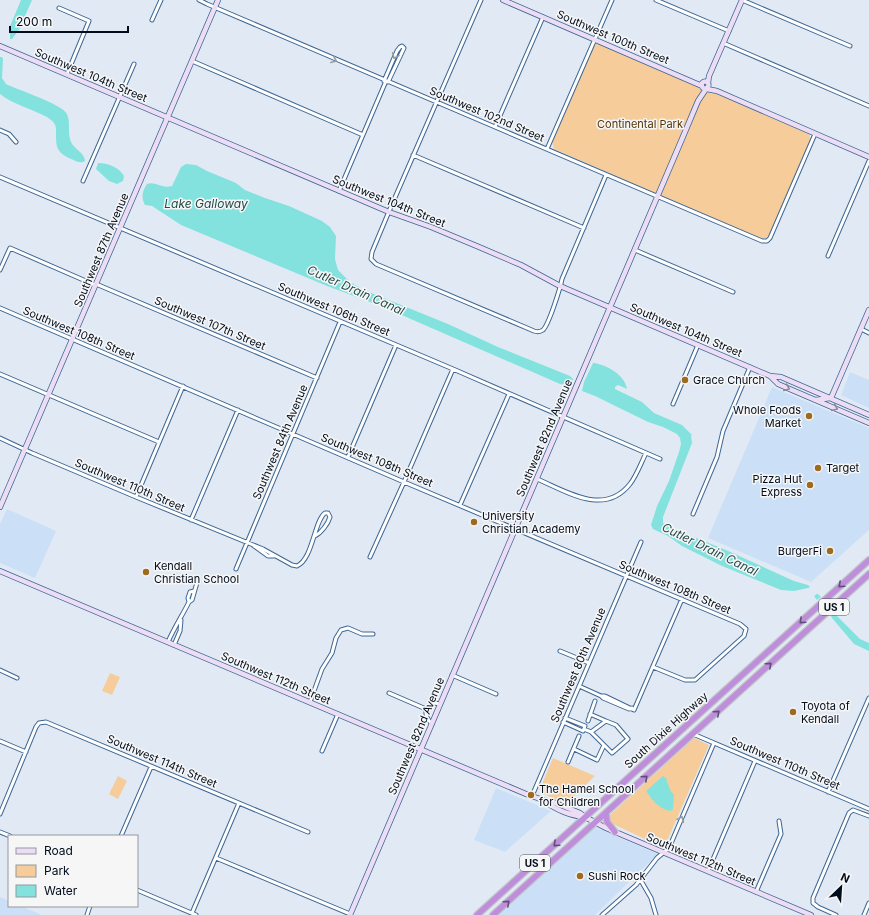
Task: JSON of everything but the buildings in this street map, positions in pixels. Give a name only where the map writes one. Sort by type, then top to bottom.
[{"type":"highway","name":"South Dixie Highway","points":[[477,915],[869,560]]},
{"type":"highway","name":"South Dixie Highway","points":[[493,915],[869,574]]},
{"type":"highway","points":[[683,729],[693,734]]},
{"type":"highway","points":[[606,813],[607,822],[615,832]]},
{"type":"street","points":[[152,20],[161,0]]},
{"type":"street","name":"Southwest 102nd Street","points":[[199,0],[298,44],[762,241],[768,240],[815,134]]},
{"type":"street","name":"Southwest 87th Avenue","points":[[0,507],[218,0]]},
{"type":"street","points":[[481,0],[413,155],[370,257],[371,260],[376,264],[534,331],[540,332],[544,328],[606,175]]},
{"type":"street","name":"Southwest 100th Street","points":[[503,0],[705,85],[869,157]]},
{"type":"street","points":[[547,150],[612,0]]},
{"type":"street","points":[[656,0],[729,31]]},
{"type":"street","points":[[742,0],[850,46]]},
{"type":"street","name":"Southwest 82nd Avenue","points":[[350,915],[742,0]]},
{"type":"street","points":[[59,8],[89,21],[67,74]]},
{"type":"street","points":[[495,127],[543,18]]},
{"type":"street","points":[[723,43],[869,106]]},
{"type":"street","name":"Southwest 104th Street","points":[[0,46],[339,191],[389,212],[431,227],[521,265],[560,286],[750,368],[770,376],[781,377],[869,414]]},
{"type":"street","points":[[339,191],[397,51],[402,46],[404,48],[385,81]]},
{"type":"street","points":[[192,61],[363,135]]},
{"type":"street","points":[[83,181],[134,64]]},
{"type":"street","points":[[0,130],[8,134],[16,142]]},
{"type":"street","points":[[413,155],[584,228]]},
{"type":"street","points":[[828,256],[869,161]]},
{"type":"street","name":"Southwest 106th Street","points":[[0,177],[453,369],[660,459]]},
{"type":"street","name":"Southwest 107th Street","points":[[0,270],[10,248],[317,378]]},
{"type":"street","points":[[635,250],[733,292]]},
{"type":"street","name":"Southwest 108th Street","points":[[0,308],[404,482],[682,599],[740,624],[746,629],[744,636],[699,678],[691,681],[683,680],[653,667]]},
{"type":"street","points":[[815,400],[831,398],[869,310]]},
{"type":"street","name":"Southwest 84th Avenue","points":[[236,569],[340,322]]},
{"type":"street","points":[[864,323],[869,325]]},
{"type":"street","points":[[861,329],[869,333]]},
{"type":"street","points":[[673,404],[698,345]]},
{"type":"street","points":[[348,457],[396,346]]},
{"type":"street","points":[[693,514],[717,457],[723,431],[750,368]]},
{"type":"street","points":[[370,557],[453,369]]},
{"type":"street","points":[[0,374],[159,442]]},
{"type":"street","name":"Southwest 104th Street","points":[[770,376],[778,384],[869,422]]},
{"type":"street","points":[[136,497],[183,386]]},
{"type":"street","points":[[460,505],[509,394]]},
{"type":"street","points":[[192,520],[238,410]]},
{"type":"street","name":"Southwest 110th Street","points":[[0,438],[25,449],[32,454],[253,546],[264,549],[292,565],[297,566],[303,562],[314,536]]},
{"type":"street","points":[[537,479],[581,498],[598,500],[608,499],[617,495],[629,485],[637,473],[646,453]]},
{"type":"street","points":[[328,513],[330,517],[329,521],[318,534],[314,536],[322,515],[328,513]]},
{"type":"street","name":"Southwest 80th Avenue","points":[[532,796],[641,542]]},
{"type":"street","name":"Southwest 112th Street","points":[[0,571],[546,801],[550,805],[574,816],[585,818],[663,853],[811,915]]},
{"type":"street","points":[[168,642],[189,602],[195,594],[194,591],[198,579]]},
{"type":"street","points":[[579,686],[601,696],[605,696],[630,706],[633,709],[682,599]]},
{"type":"street","points":[[174,644],[180,631],[180,620]]},
{"type":"street","points":[[310,702],[322,669],[332,654],[336,638],[342,629],[348,628],[362,634],[373,634]]},
{"type":"street","points":[[560,651],[589,663]]},
{"type":"street","points":[[0,670],[17,678]]},
{"type":"street","points":[[452,676],[496,694]]},
{"type":"street","points":[[389,693],[426,709]]},
{"type":"street","points":[[828,792],[869,698]]},
{"type":"street","points":[[588,721],[595,701]]},
{"type":"street","points":[[426,709],[434,703],[440,704]]},
{"type":"street","points":[[426,709],[426,715],[432,724]]},
{"type":"street","points":[[322,751],[338,714]]},
{"type":"street","points":[[563,722],[591,732],[612,753],[628,739],[616,725],[590,714]]},
{"type":"street","points":[[565,718],[584,729]]},
{"type":"street","points":[[591,732],[606,721]]},
{"type":"street","name":"Southwest 114th Street","points":[[0,814],[37,725],[39,723],[46,722],[308,832]]},
{"type":"street","name":"Southwest 110th Street","points":[[693,734],[869,809]]},
{"type":"street","points":[[568,762],[579,736]]},
{"type":"street","points":[[0,741],[26,752]]},
{"type":"street","points":[[602,915],[631,889],[657,858],[669,848],[714,743]]},
{"type":"street","points":[[574,749],[597,760],[604,745]]},
{"type":"street","points":[[708,871],[755,760]]},
{"type":"street","points":[[121,835],[151,767]]},
{"type":"street","points":[[192,913],[239,803]]},
{"type":"street","points":[[861,813],[865,807]]},
{"type":"street","points":[[836,915],[816,906],[813,900],[849,813],[853,810],[869,816]]},
{"type":"street","points":[[756,892],[781,834],[779,821]]},
{"type":"street","points":[[216,858],[350,915]]},
{"type":"street","points":[[640,879],[650,898],[656,915]]},
{"type":"street","points":[[138,890],[196,915]]},
{"type":"street","points":[[864,915],[869,903]]},
{"type":"shaded area","points":[[850,372],[869,380],[869,408],[841,395]]},
{"type":"shaded area","points":[[772,387],[869,428],[869,530],[811,582],[708,538]]},
{"type":"shaded area","points":[[7,509],[56,531],[35,578],[0,563],[0,524]]},
{"type":"shaded area","points":[[496,788],[551,811],[505,852],[474,840]]},
{"type":"shaded area","points":[[595,827],[658,854],[595,915],[499,915]]},
{"type":"shaded area","points":[[0,897],[8,901],[8,907],[23,907],[42,915],[0,915]]},
{"type":"green space","name":"Continental Park","points":[[599,43],[809,134],[811,140],[770,234],[766,238],[761,239],[554,149],[552,142],[593,46]]},
{"type":"green space","points":[[110,673],[120,677],[112,695],[102,691]]},
{"type":"green space","points":[[694,738],[709,745],[664,848],[613,824],[610,821],[610,815]]},
{"type":"green space","points":[[553,758],[595,776],[566,804],[542,793],[540,789]]},
{"type":"green space","points":[[118,776],[127,781],[118,799],[109,794]]},
{"type":"water","points":[[21,0],[32,0],[19,30],[12,39],[10,39],[10,26]]},
{"type":"water","points":[[0,57],[3,59],[2,78],[6,84],[49,102],[67,114],[71,142],[85,158],[85,161],[76,161],[62,154],[56,142],[56,126],[51,120],[41,114],[10,101],[0,94]]},
{"type":"water","points":[[98,163],[116,168],[124,176],[123,181],[117,184],[109,181],[96,169]]},
{"type":"water","name":"Lake Galloway","points":[[186,164],[196,165],[236,183],[245,190],[289,206],[322,221],[330,227],[336,236],[335,259],[338,270],[350,282],[364,290],[570,376],[573,379],[571,386],[560,384],[381,306],[327,286],[181,225],[152,206],[145,205],[143,194],[147,184],[153,183],[165,187],[172,186],[181,167]]},
{"type":"water","name":"Cutler Drain Canal","points":[[593,363],[600,364],[610,369],[623,379],[627,389],[618,385],[615,389],[642,402],[654,413],[682,425],[692,435],[692,443],[663,517],[663,523],[669,527],[726,550],[794,581],[808,585],[821,597],[820,598],[817,600],[808,588],[794,591],[781,590],[722,566],[682,546],[668,536],[653,529],[651,525],[657,506],[669,481],[679,452],[681,444],[680,438],[677,434],[663,427],[648,422],[582,391],[584,382]]},
{"type":"water","points":[[834,613],[860,639],[869,643],[869,651],[854,644],[832,618],[831,616]]},
{"type":"water","points":[[663,776],[666,778],[670,790],[674,795],[673,809],[670,811],[656,804],[646,791]]},
{"type":"pier","points":[[812,585],[819,592],[812,598],[806,590]]},
{"type":"place","name":"Grace Church","points":[[685,380]]},
{"type":"place","name":"Whole Foods Market","points":[[809,416]]},
{"type":"place","name":"Target","points":[[818,468]]},
{"type":"place","name":"Pizza Hut Express","points":[[810,485]]},
{"type":"place","name":"University Christian Academy","points":[[474,522]]},
{"type":"place","name":"BurgerFi","points":[[830,551]]},
{"type":"place","name":"Kendall Christian School","points":[[146,572]]},
{"type":"place","name":"Toyota of Kendall","points":[[793,712]]},
{"type":"place","name":"The Hamel School for Children","points":[[531,795]]},
{"type":"place","name":"Sushi Rock","points":[[580,876]]}]
